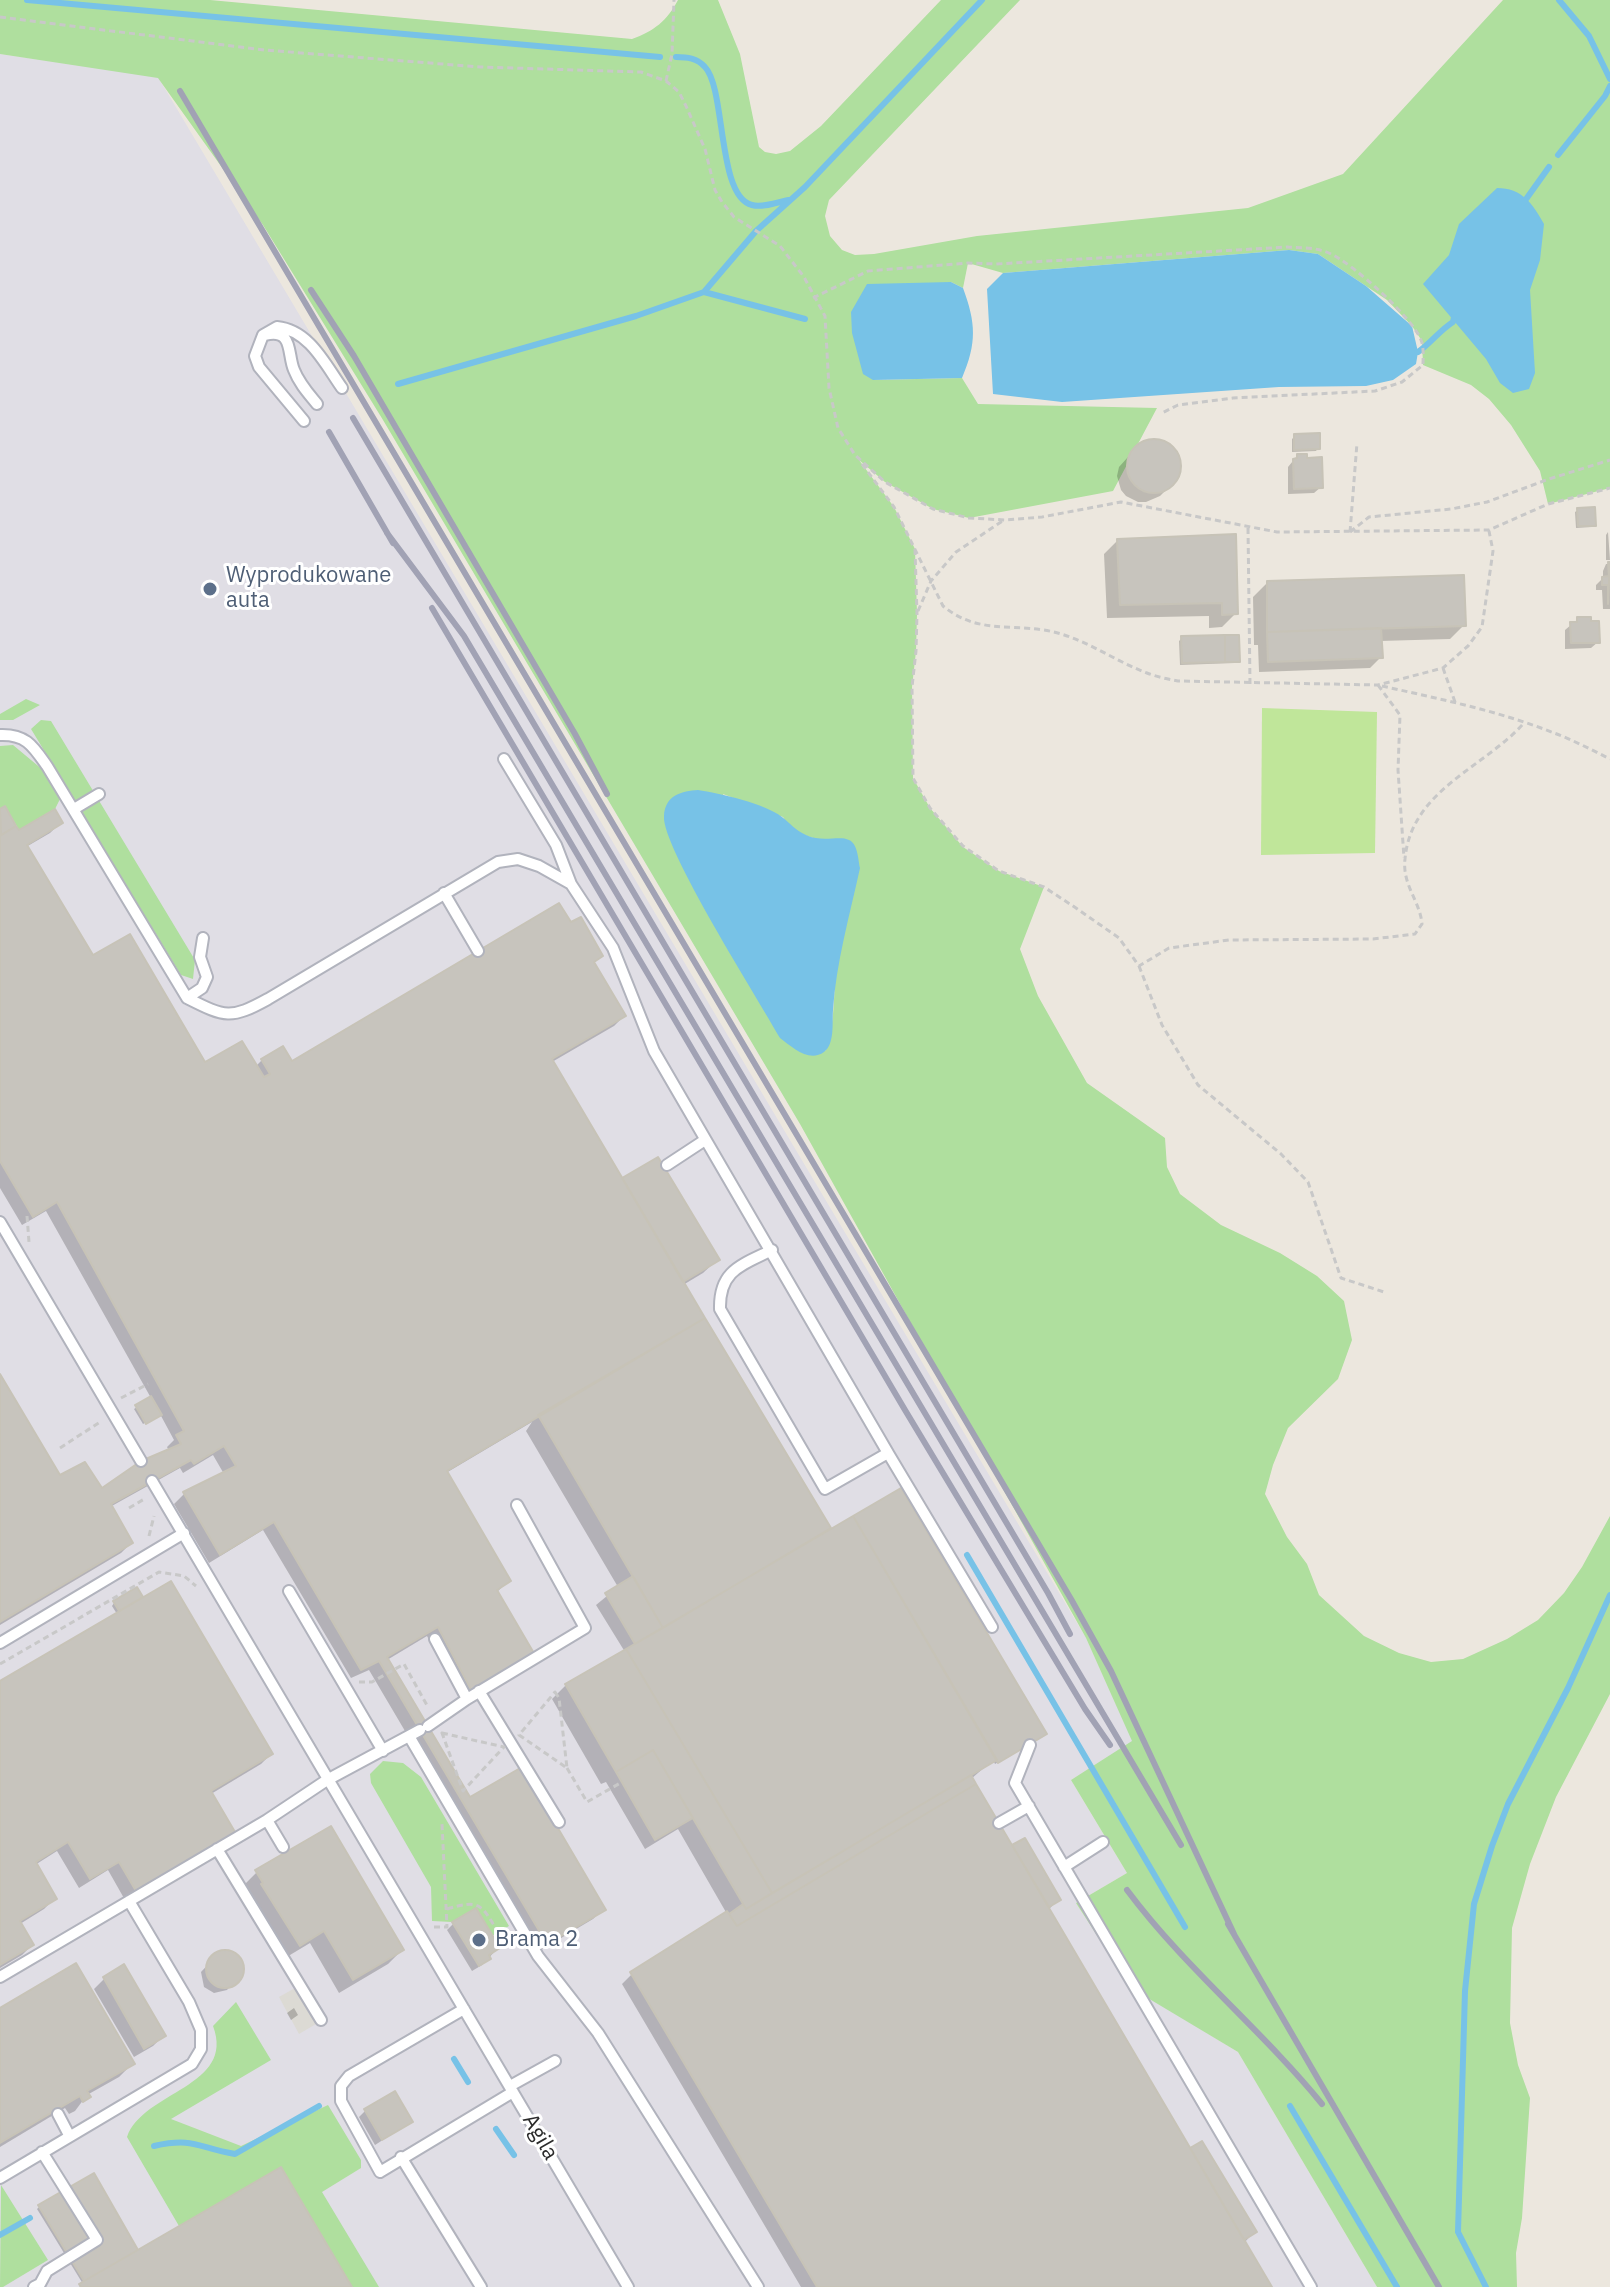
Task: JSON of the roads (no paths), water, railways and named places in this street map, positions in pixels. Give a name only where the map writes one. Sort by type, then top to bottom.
[{"type":"lane","points":[[304,421],[259,367],[255,356],[263,335],[277,327],[293,331],[314,348],[342,388]]},
{"type":"lane","points":[[263,335],[279,335],[288,342],[295,372],[317,404]]},
{"type":"lane","points":[[0,735],[14,734],[30,743],[74,809],[187,998],[211,1010],[232,1015],[248,1010],[498,862],[518,859],[539,866],[571,884]]},
{"type":"lane","points":[[504,759],[556,845],[571,884],[613,948],[654,1051],[992,1627]]},
{"type":"lane","points":[[74,809],[99,794]]},
{"type":"lane","points":[[444,893],[478,951]]},
{"type":"lane","points":[[187,998],[202,988],[207,977],[200,957],[203,938]]},
{"type":"lane","points":[[667,1165],[705,1140]]},
{"type":"lane","points":[[0,1222],[141,1461]]},
{"type":"lane","points":[[772,1250],[733,1269],[719,1293],[720,1309],[825,1489],[888,1453]]},
{"type":"lane","name":"Agila","points":[[152,1481],[628,2287]]},
{"type":"lane","points":[[0,1977],[267,1820],[327,1780],[424,1728],[479,1691],[585,1628],[517,1505]]},
{"type":"lane","points":[[0,1643],[184,1533]]},
{"type":"lane","points":[[289,1591],[383,1751]]},
{"type":"lane","points":[[435,1639],[467,1699]]},
{"type":"lane","points":[[479,1691],[559,1822]]},
{"type":"lane","points":[[409,1736],[538,1956],[598,2033],[758,2287]]},
{"type":"lane","points":[[1030,1745],[1015,1783],[1311,2287]]},
{"type":"lane","points":[[999,1823],[1029,1806]]},
{"type":"lane","points":[[267,1820],[283,1847]]},
{"type":"lane","points":[[1064,1867],[1103,1842]]},
{"type":"lane","points":[[217,1849],[321,2020]]},
{"type":"lane","points":[[0,2178],[192,2064],[201,2049],[201,2030],[189,2002],[129,1901]]},
{"type":"lane","points":[[464,2009],[349,2076],[341,2086],[341,2101],[380,2172],[555,2061]]},
{"type":"lane","points":[[58,2114],[69,2135]]},
{"type":"lane","points":[[34,2287],[40,2284],[47,2271],[97,2240],[42,2152]]},
{"type":"lane","points":[[401,2157],[481,2287]]},
{"type":"water","points":[[1497,188],[1526,198],[1544,224],[1540,260],[1530,290],[1535,373],[1529,389],[1513,393],[1500,383],[1486,359],[1423,284],[1449,255],[1459,224]]},
{"type":"water","points":[[1289,250],[1318,254],[1366,286],[1412,326],[1418,352],[1416,364],[1393,380],[1366,386],[1279,387],[1062,402],[993,394],[987,289],[1003,273]]},
{"type":"water","points":[[951,282],[963,288],[972,323],[970,354],[962,378],[873,380],[863,374],[852,333],[851,312],[867,284]]},
{"type":"water","points":[[698,790],[754,804],[775,812],[806,835],[845,839],[856,848],[860,868],[837,974],[831,1039],[828,1048],[818,1055],[807,1055],[780,1038],[713,925],[678,858],[667,833],[665,809],[675,796]]},
{"type":"waterway","points":[[27,0],[660,57]]},
{"type":"waterway","points":[[398,384],[636,316],[704,292],[756,231],[805,187],[982,0]]},
{"type":"waterway","points":[[1559,0],[1589,36],[1610,79]]},
{"type":"waterway","points":[[676,57],[699,62],[712,79],[727,164],[741,198],[756,206],[789,200]]},
{"type":"waterway","points":[[1558,155],[1610,86]]},
{"type":"waterway","points":[[1524,202],[1549,167]]},
{"type":"waterway","points":[[704,292],[805,319]]},
{"type":"waterway","points":[[1418,352],[1453,322],[1454,317]]},
{"type":"waterway","points":[[967,1555],[1185,1927]]},
{"type":"waterway","points":[[1486,2287],[1458,2232],[1465,1991],[1474,1904],[1508,1804],[1568,1688],[1610,1595]]},
{"type":"waterway","points":[[454,2059],[468,2082]]},
{"type":"waterway","points":[[154,2146],[188,2143],[235,2154],[319,2106]]},
{"type":"waterway","points":[[1290,2106],[1397,2287]]},
{"type":"waterway","points":[[496,2129],[514,2155]]},
{"type":"waterway","points":[[0,2235],[30,2218]]},
{"type":"railway","points":[[180,91],[1071,1599],[1111,1671],[1234,1934]]},
{"type":"railway","points":[[311,290],[354,356],[607,794]]},
{"type":"railway","points":[[353,418],[1070,1634]]},
{"type":"railway","points":[[329,432],[393,543]]},
{"type":"railway","points":[[387,533],[464,636],[1181,1845]]},
{"type":"railway","points":[[432,608],[905,1410],[1085,1709],[1110,1745]]},
{"type":"railway","points":[[1127,1890],[1174,1946],[1322,2104]]},
{"type":"railway","points":[[1228,1924],[1439,2287]]},
{"type":"place","name":"Wyprodukowane auta","points":[[210,589]]},
{"type":"place","name":"Brama 2","points":[[479,1940]]}]
